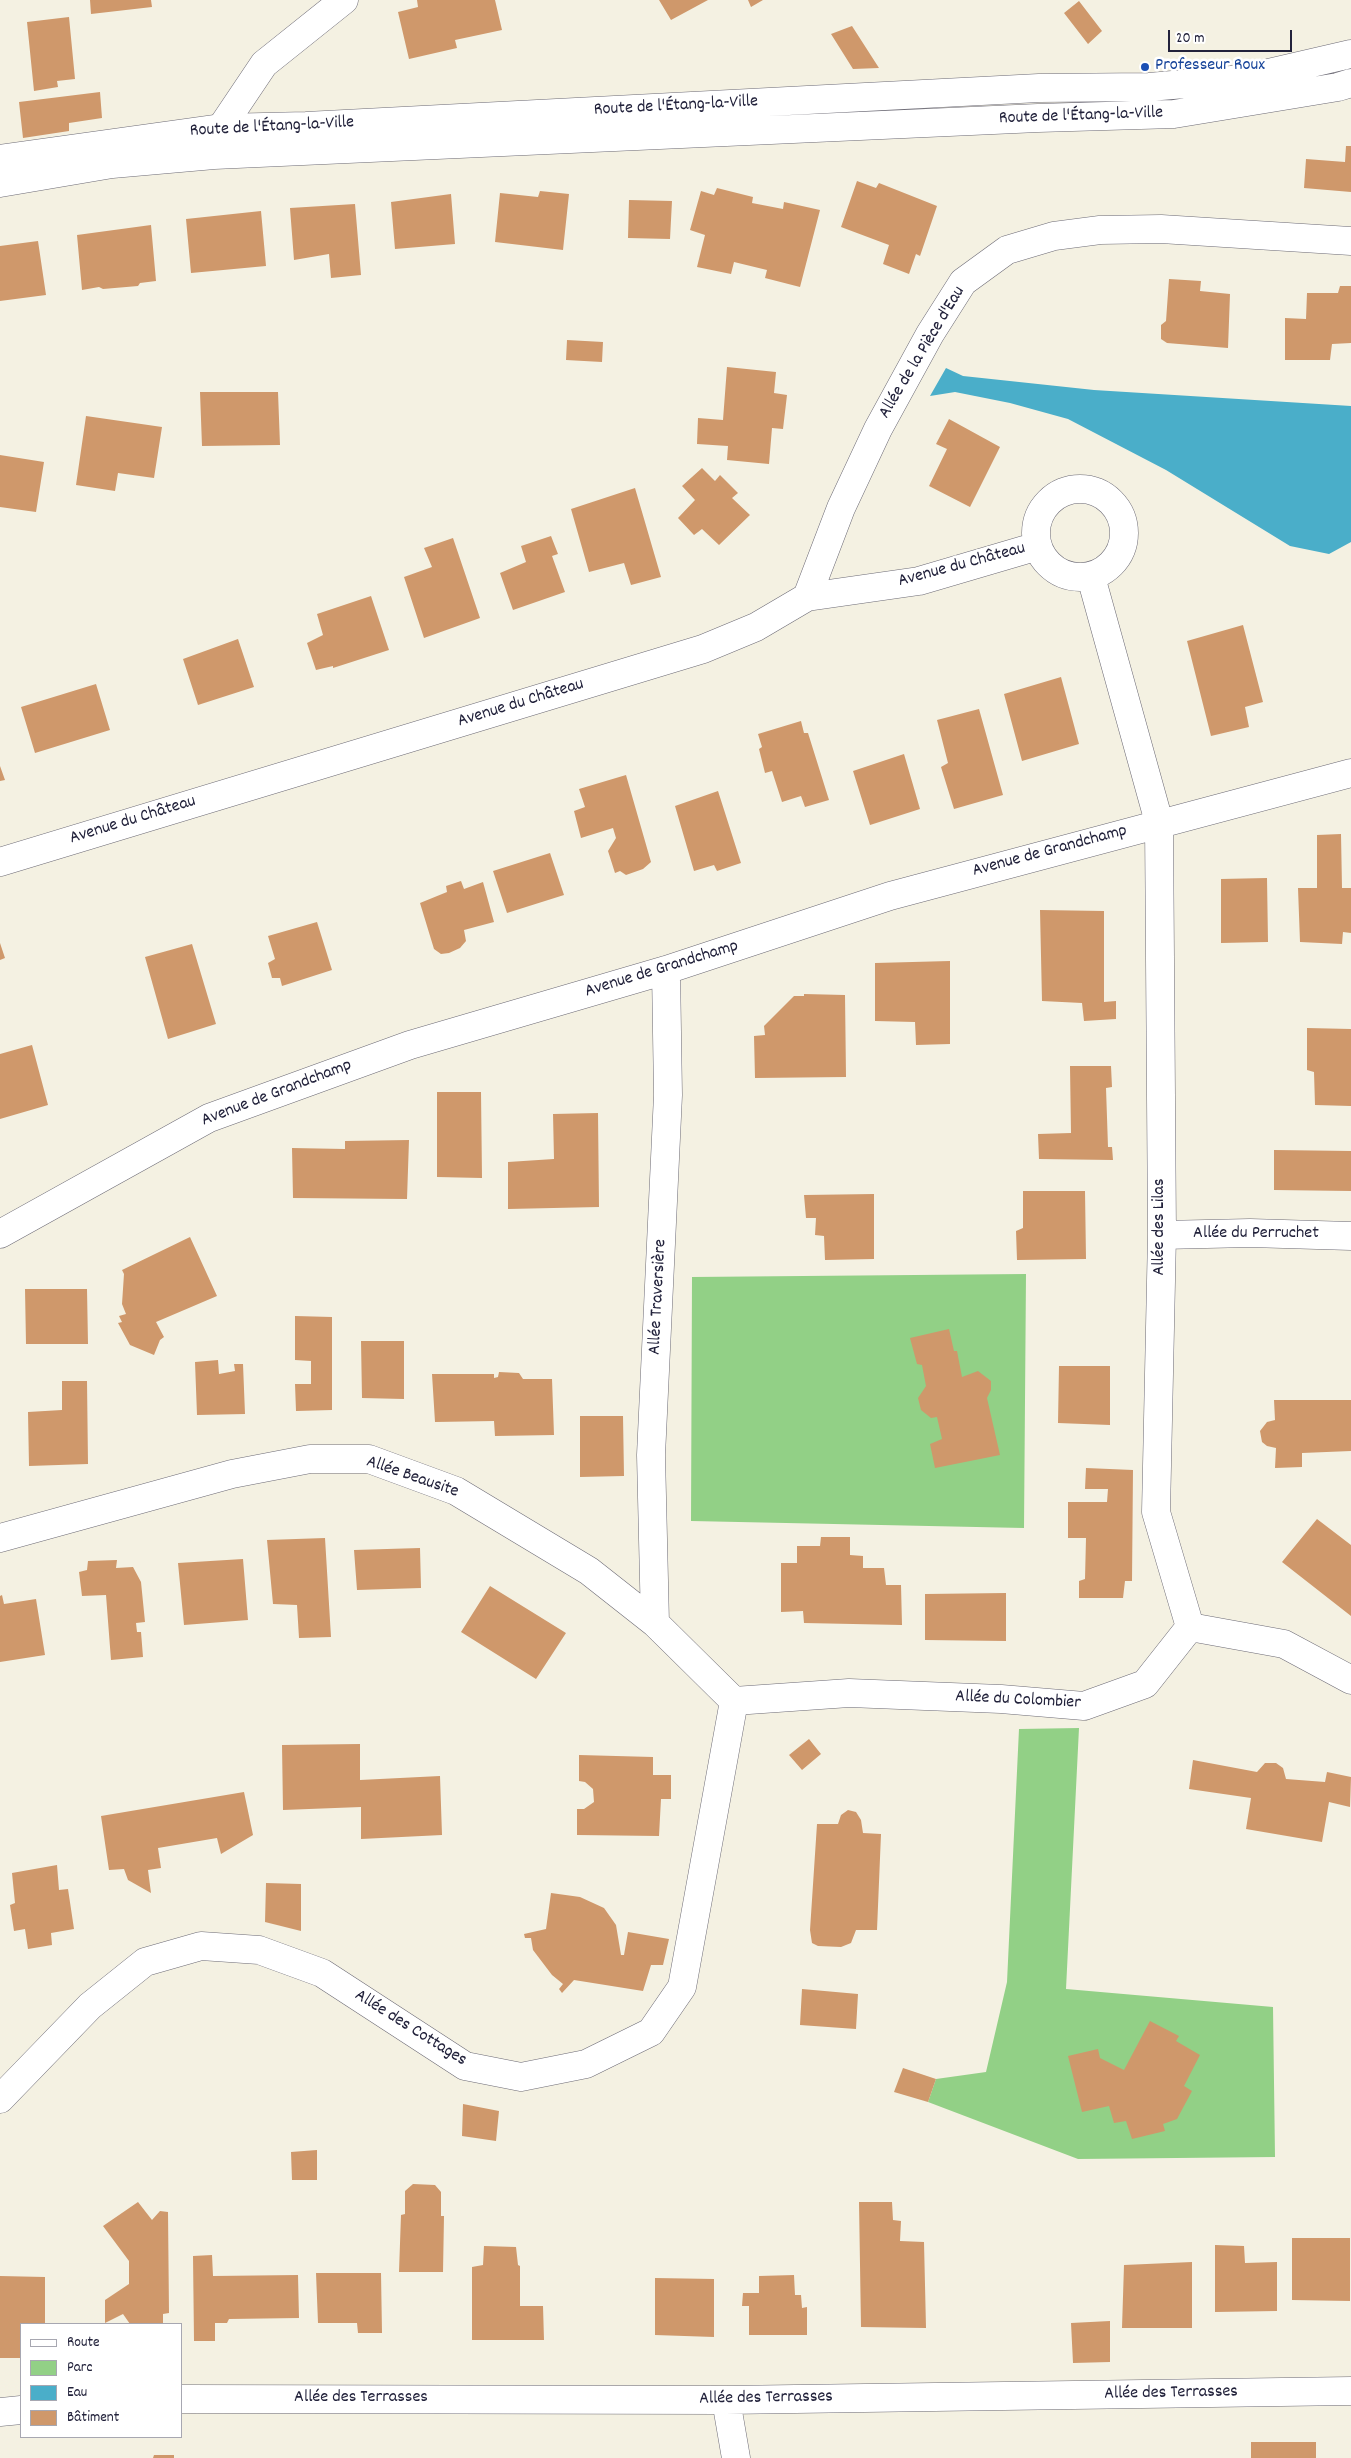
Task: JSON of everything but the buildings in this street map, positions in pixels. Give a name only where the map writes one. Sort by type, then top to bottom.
[{"type":"street","points":[[214,155],[221,128],[264,64],[344,0]]},
{"type":"street","name":"Route de l'Étang-la-Ville","points":[[0,159],[221,128],[306,126],[1039,88],[1150,87],[1243,79],[1351,54]]},
{"type":"street","name":"Route de l'Étang-la-Ville","points":[[0,183],[112,164],[214,155],[1028,118],[1174,114],[1338,87],[1351,83]]},
{"type":"street","name":"Allée de la Pièce d'Eau","points":[[807,597],[850,491],[878,430],[930,334],[964,282],[1007,250],[1054,236],[1100,230],[1161,229],[1351,241]]},
{"type":"street","points":[[1080,488],[1093,490],[1106,497],[1117,508],[1123,522],[1124,540],[1119,555],[1108,567],[1091,577],[1070,576],[1056,570],[1045,559],[1038,546],[1037,525],[1042,511],[1052,499],[1065,491],[1080,488]]},
{"type":"street","name":"Avenue du Château","points":[[0,862],[704,649],[756,627],[807,597],[919,581],[1038,546]]},
{"type":"street","name":"Allée des Lilas","points":[[1091,577],[1159,822],[1162,1235],[1156,1512],[1190,1627]]},
{"type":"street","name":"Avenue de Grandchamp","points":[[0,1234],[208,1118],[410,1045],[666,970],[890,896],[1159,822],[1351,773]]},
{"type":"street","name":"Allée Traversière","points":[[655,1623],[651,1455],[668,1095],[666,970]]},
{"type":"street","name":"Allée du Perruchet","points":[[1162,1235],[1250,1233],[1351,1236]]},
{"type":"street","name":"Allée Beausite","points":[[0,1538],[232,1474],[310,1459],[369,1459],[456,1491],[589,1571],[655,1623],[734,1701]]},
{"type":"street","points":[[1190,1627],[1284,1644],[1351,1680]]},
{"type":"street","name":"Allée du Colombier","points":[[734,1701],[849,1693],[1001,1699],[1084,1706],[1145,1684],[1190,1627]]},
{"type":"street","name":"Allée des Cottages","points":[[0,2099],[90,2006],[145,1962],[201,1946],[259,1950],[322,1973],[465,2066],[522,2077],[586,2064],[651,2032],[682,1987],[734,1701]]},
{"type":"street","name":"Allée des Terrasses","points":[[182,2399],[726,2400],[1351,2391]]},
{"type":"street","points":[[726,2400],[736,2458]]},
{"type":"street","points":[[0,2412],[20,2410]]},
{"type":"green space","points":[[1026,1274],[1024,1528],[691,1521],[692,1277]]},
{"type":"green space","points":[[1079,1728],[1066,1989],[1273,2007],[1275,2157],[1078,2159],[928,2102],[936,2079],[986,2072],[1007,1982],[1019,1729]]},
{"type":"water","points":[[946,368],[963,376],[1094,390],[1351,406],[1351,542],[1329,554],[1290,546],[1166,470],[1068,419],[1010,403],[955,392],[930,396]]},
{"type":"place","name":"Professeur Roux","points":[[1145,67]]}]
